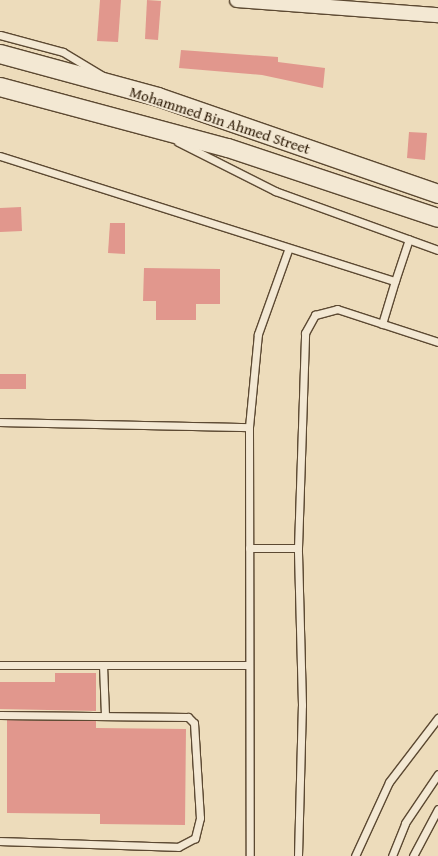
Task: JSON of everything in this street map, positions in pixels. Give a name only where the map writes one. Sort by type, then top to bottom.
[{"type":"street","points":[[237,0],[438,15]]},
{"type":"street","name":"Mohammed Bin Ahmed Street","points":[[0,54],[115,86],[438,194]]},
{"type":"street","name":"Mohammed Bin Ahmed Street","points":[[0,88],[152,127],[299,170],[438,218]]},
{"type":"lane","points":[[0,35],[63,52],[115,86]]},
{"type":"lane","points":[[152,127],[275,191],[438,250]]},
{"type":"lane","points":[[0,156],[162,204],[288,250],[395,281]]},
{"type":"lane","points":[[382,324],[409,240]]},
{"type":"lane","points":[[250,856],[249,427],[258,334],[288,250]]},
{"type":"lane","points":[[298,856],[302,705],[298,548],[304,342],[309,323],[328,308],[438,342]]},
{"type":"lane","points":[[0,422],[249,427]]},
{"type":"lane","points":[[249,548],[298,548]]},
{"type":"lane","points":[[0,665],[249,665]]},
{"type":"lane","points":[[103,665],[105,715]]},
{"type":"lane","points":[[0,715],[180,713],[194,723],[200,818],[195,838],[178,847],[134,852],[0,841]]},
{"type":"lane","points":[[355,856],[389,782],[438,718]]},
{"type":"lane","points":[[392,856],[408,817],[438,774]]},
{"type":"lane","points":[[413,856],[438,809]]},
{"type":"building","points":[[100,0],[121,0],[118,42],[97,41]]},
{"type":"building","points":[[147,0],[161,1],[158,40],[145,39]]},
{"type":"building","points":[[181,50],[278,57],[278,62],[325,68],[323,88],[262,75],[179,68]]},
{"type":"building","points":[[409,132],[427,133],[425,160],[407,158]]},
{"type":"building","points":[[21,207],[22,231],[0,232],[0,208]]},
{"type":"building","points":[[110,223],[125,223],[125,254],[108,253]]},
{"type":"building","points":[[144,268],[220,269],[220,304],[196,304],[196,320],[156,320],[156,301],[143,301]]},
{"type":"building","points":[[0,374],[26,374],[26,389],[0,389]]},
{"type":"building","points":[[55,673],[96,673],[96,711],[0,709],[0,682],[55,682]]},
{"type":"building","points":[[7,720],[96,721],[96,728],[186,729],[185,825],[100,824],[100,814],[7,813]]}]
